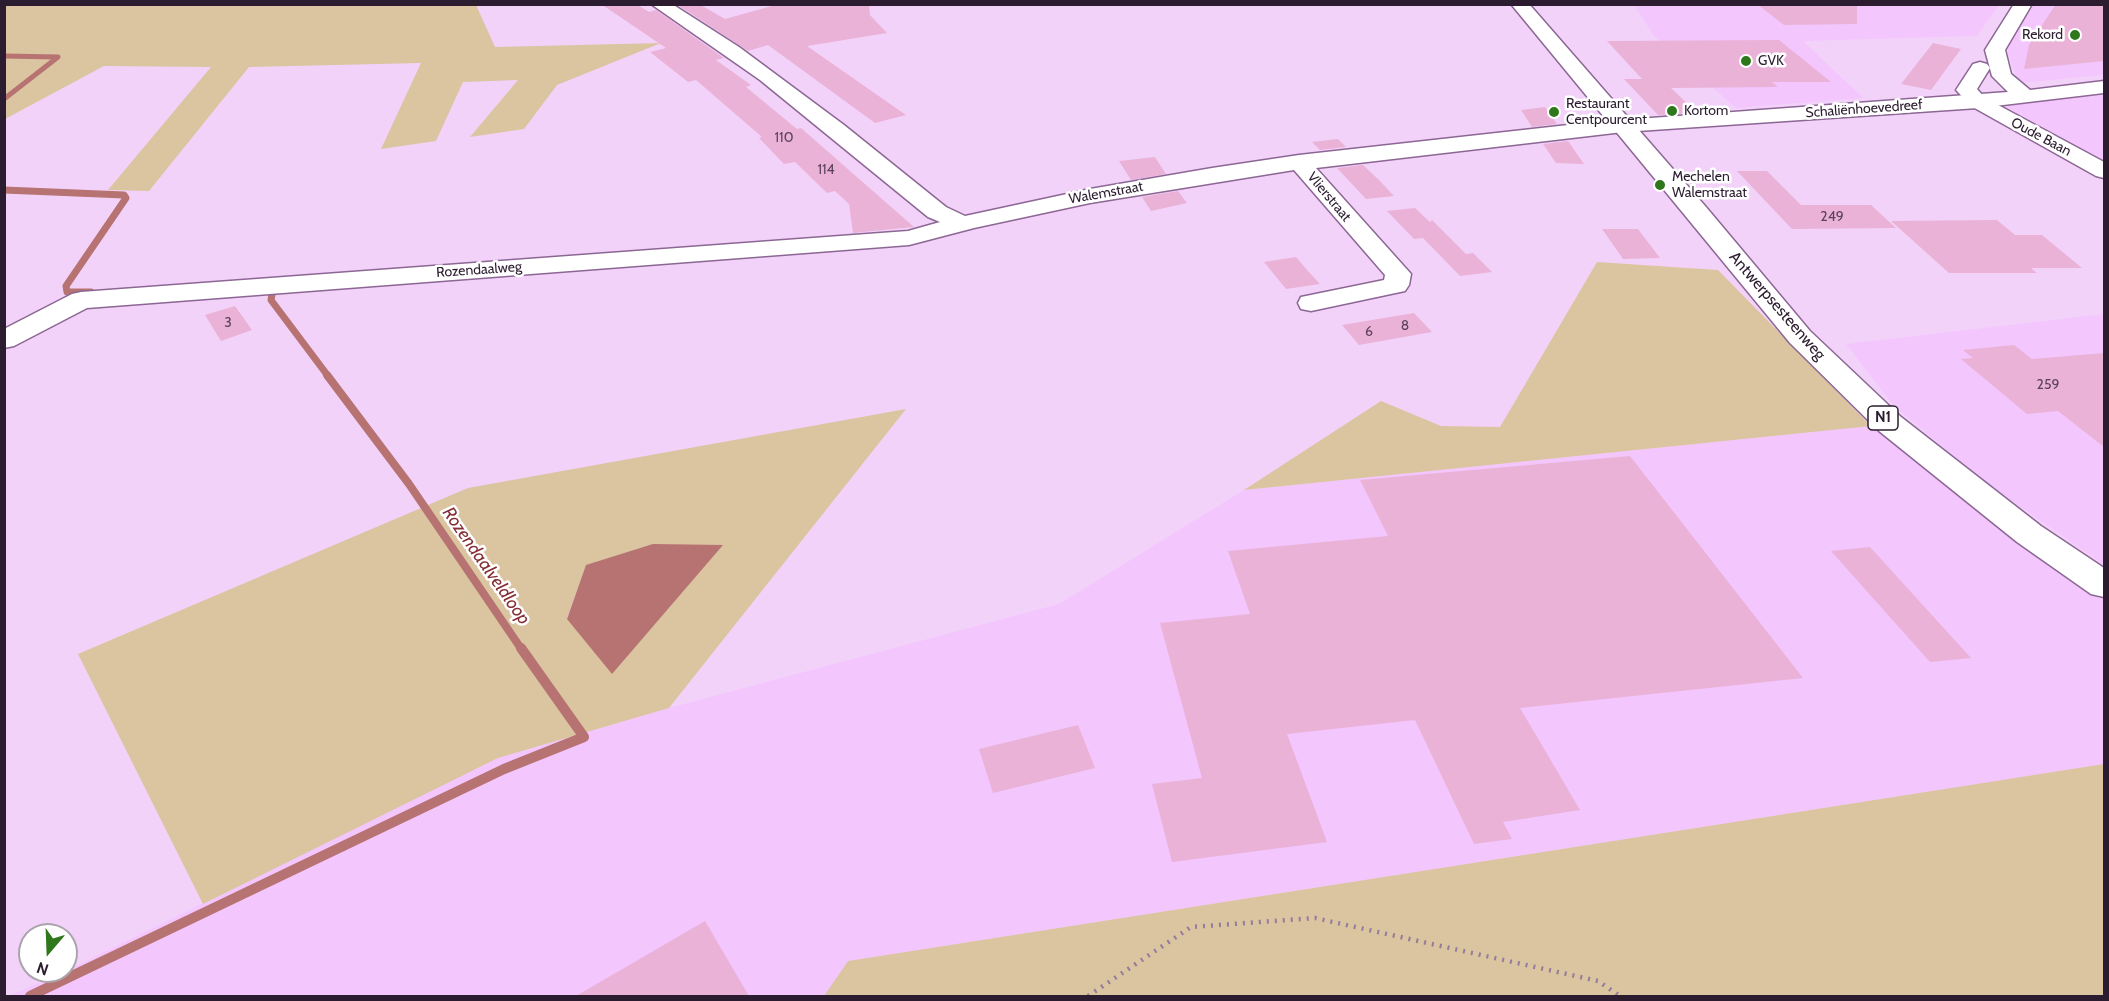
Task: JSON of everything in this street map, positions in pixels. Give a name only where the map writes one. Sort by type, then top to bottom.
[{"type":"street","points":[[659,4],[707,32],[780,84],[937,212],[961,223]]},
{"type":"street","name":"Antwerpsesteenweg","points":[[1519,4],[1725,245],[1800,337],[1890,424],[2029,534],[2104,585]]},
{"type":"street","name":"Oude Baan","points":[[2023,4],[1995,50],[2002,76],[2026,97]]},
{"type":"street","points":[[1978,102],[1966,90],[1980,68]]},
{"type":"street","name":"Schaliënhoevedreef","points":[[1623,126],[1978,102],[2104,87]]},
{"type":"street","name":"Oude Baan","points":[[1978,102],[2104,171]]},
{"type":"street","name":"Walemstraat","points":[[961,223],[1091,195],[1299,162],[1623,126]]},
{"type":"street","name":"Vlierstraat","points":[[1299,162],[1398,274],[1396,285],[1311,303]]},
{"type":"street","name":"Rozendaalweg","points":[[4,340],[81,300],[909,238],[961,223]]},
{"type":"path","points":[[1088,996],[1191,927],[1315,918],[1598,981],[1620,996]]},
{"type":"shaded area","points":[[4,5],[476,5],[495,47],[661,43],[557,85],[524,129],[470,137],[518,80],[463,82],[436,141],[381,149],[421,63],[249,67],[149,191],[108,190],[211,67],[104,66],[5,119]]},
{"type":"shaded area","points":[[1634,5],[1999,5],[1977,36],[1803,41],[1863,98],[1736,108],[1654,36]]},
{"type":"shaded area","points":[[2034,5],[2104,5],[2104,75],[2019,83],[2005,45]]},
{"type":"shaded area","points":[[2104,95],[2104,160],[2004,106]]},
{"type":"shaded area","points":[[1597,262],[1718,270],[1871,426],[1244,490],[1381,401],[1441,426],[1500,427]]},
{"type":"shaded area","points":[[2104,314],[2104,565],[1989,485],[1894,406],[1846,344]]},
{"type":"shaded area","points":[[906,409],[669,708],[498,758],[203,904],[78,654],[468,488]],"holes":[[[586,566],[612,673],[567,618]]]},
{"type":"shaded area","points":[[1871,426],[2044,560],[2104,599],[2104,764],[848,961],[824,996],[9,996],[39,983],[78,983],[78,965],[498,758],[669,708],[1059,604],[1244,490]]},
{"type":"shaded area","points":[[653,544],[723,545],[612,674],[567,619],[586,565]]},
{"type":"shaded area","points":[[2104,764],[2104,996],[824,996],[848,961]]},
{"type":"building","points":[[601,4],[636,4],[649,12],[656,10],[724,58],[716,60],[751,85],[746,87],[797,129],[801,128],[914,227],[853,233],[849,204],[835,191],[827,193],[795,162],[784,164],[759,138],[762,137],[696,80],[688,82],[650,52],[666,48]]},
{"type":"building","points":[[699,4],[725,19],[779,4],[869,4],[870,15],[887,33],[807,46],[906,115],[875,123],[768,45],[748,51],[678,5]]},
{"type":"building","points":[[1757,4],[1857,4],[1857,24],[1784,25]]},
{"type":"building","name":"Rekord","points":[[2056,4],[2104,4],[2104,61],[2024,69],[2029,45]]},
{"type":"building","points":[[1779,40],[1831,82],[1772,82],[1778,87],[1671,88],[1692,108],[1686,108],[1691,113],[1658,115],[1624,79],[1642,79],[1607,41]]},
{"type":"building","points":[[1933,43],[1961,49],[1931,90],[1901,84]]},
{"type":"building","points":[[1545,107],[1557,124],[1532,127],[1521,110]]},
{"type":"building","points":[[1338,139],[1346,147],[1320,150],[1312,142]]},
{"type":"building","points":[[1568,141],[1584,164],[1556,163],[1543,144]]},
{"type":"building","points":[[1155,157],[1166,174],[1131,180],[1119,161]]},
{"type":"building","points":[[1363,165],[1394,196],[1366,199],[1337,168]]},
{"type":"building","points":[[1737,171],[1767,171],[1801,205],[1871,205],[1896,228],[1792,229]]},
{"type":"building","points":[[1178,191],[1187,203],[1151,211],[1142,197]]},
{"type":"building","points":[[1415,208],[1430,222],[1432,220],[1466,254],[1473,253],[1492,272],[1460,276],[1423,238],[1414,239],[1387,211]]},
{"type":"building","points":[[1997,220],[2015,235],[2042,235],[2082,268],[2031,268],[2037,273],[1949,273],[1891,221]]},
{"type":"building","points":[[1602,229],[1638,229],[1660,258],[1623,259]]},
{"type":"building","points":[[1296,257],[1320,284],[1286,289],[1264,262]]},
{"type":"building","points":[[235,306],[252,330],[221,341],[205,315]]},
{"type":"building","points":[[1414,313],[1432,332],[1359,345],[1342,325]]},
{"type":"building","points":[[2014,345],[2032,359],[2104,353],[2104,447],[2058,411],[2027,414],[1961,359],[1973,358],[1963,350]]},
{"type":"building","points":[[1630,456],[1803,678],[1520,708],[1580,810],[1503,822],[1512,839],[1474,844],[1415,720],[1287,734],[1327,842],[1172,862],[1152,784],[1202,778],[1160,623],[1250,614],[1228,551],[1388,536],[1360,480]]},
{"type":"building","points":[[1870,547],[1971,658],[1930,662],[1831,551]]},
{"type":"building","points":[[1078,725],[1095,768],[993,793],[979,749]]},
{"type":"building","points":[[705,921],[749,996],[576,996]]},
{"type":"waterway","name":"Rozendaalveldloop","points":[[4,56],[58,57],[4,99]]},
{"type":"waterway","name":"Rozendaalveldloop","points":[[4,190],[124,195],[126,198],[66,286],[67,292],[91,292]]},
{"type":"waterway","name":"Rozendaalveldloop","points":[[274,284],[271,300],[328,376]]},
{"type":"waterway","name":"Rozendaalveldloop","points":[[327,375],[409,484],[522,650]]},
{"type":"waterway","name":"Rozendaalveldloop","points":[[30,996],[504,769],[584,737],[521,648]]},
{"type":"place","name":"Rekord","points":[[2075,35]]},
{"type":"place","name":"GVK","points":[[1746,61]]},
{"type":"place","name":"Kortom","points":[[1672,111]]},
{"type":"place","name":"Restaurant Centpourcent","points":[[1554,112]]},
{"type":"place","name":"Mechelen Walemstraat","points":[[1660,185]]}]
